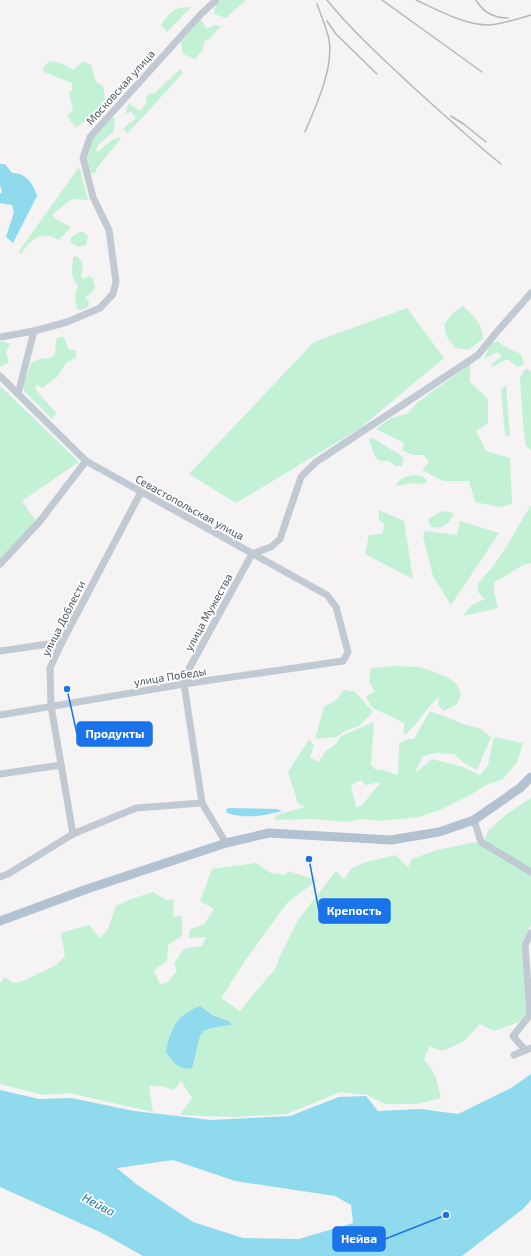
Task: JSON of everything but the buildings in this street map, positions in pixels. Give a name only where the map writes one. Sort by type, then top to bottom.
[{"type":"main road","points":[[0,920],[87,889],[226,843],[269,833],[391,840],[439,832],[474,820],[520,788],[531,777]]},
{"type":"street","name":"Московская улица","points":[[0,337],[34,331],[67,322],[100,308],[113,294],[116,282],[109,230],[93,197],[82,158],[90,137],[216,0]]},
{"type":"street","points":[[252,554],[277,544],[301,476],[316,462],[478,355],[531,293]]},
{"type":"street","points":[[18,394],[34,331]]},
{"type":"street","name":"Севастопольская улица","points":[[0,376],[86,461],[327,595],[336,607],[348,652],[344,660]]},
{"type":"street","points":[[0,564],[40,521],[86,461]]},
{"type":"street","name":"улица Доблести","points":[[73,834],[51,706],[50,668],[62,642],[141,492]]},
{"type":"street","name":"улица Мужества","points":[[226,843],[202,803],[184,684],[185,676],[252,554]]},
{"type":"street","points":[[0,651],[62,642]]},
{"type":"street","name":"улица Победы","points":[[0,715],[184,684],[344,660]]},
{"type":"street","points":[[0,774],[61,765]]},
{"type":"street","points":[[0,877],[8,874],[73,834],[136,808],[202,803]]},
{"type":"street","points":[[474,820],[481,842],[531,872]]},
{"type":"street","points":[[514,1055],[528,1049],[513,1036],[530,1015],[526,945],[531,933]]},
{"type":"green space","points":[[221,0],[246,0],[226,18],[214,14],[216,4]]},
{"type":"green space","points":[[191,7],[167,32],[161,25],[176,9]]},
{"type":"green space","points":[[201,19],[206,29],[214,25],[221,26],[204,42],[203,50],[195,59],[183,54],[181,42]]},
{"type":"green space","points":[[49,61],[63,64],[73,70],[84,61],[91,65],[96,82],[103,86],[105,99],[92,115],[76,128],[67,116],[73,110],[69,92],[72,90],[72,83],[44,72],[43,68]]},
{"type":"green space","points":[[180,69],[183,73],[128,133],[123,129],[136,118],[131,111],[126,114],[128,103],[140,111],[146,103],[146,98],[150,93],[154,94]]},
{"type":"green space","points":[[113,117],[115,119],[113,132],[98,145],[96,151],[99,151],[113,139],[121,137],[97,168],[95,173],[88,173],[86,156],[88,146],[98,132]]},
{"type":"green space","points":[[79,167],[88,200],[72,199],[53,214],[55,219],[71,227],[59,240],[47,236],[37,237],[21,254],[19,251]]},
{"type":"green space","points":[[80,232],[84,232],[88,236],[86,245],[78,247],[71,243],[70,238]]},
{"type":"green space","points":[[77,256],[83,265],[81,276],[83,279],[89,276],[93,278],[95,289],[85,298],[89,301],[88,307],[81,310],[77,309],[75,295],[78,286],[73,278],[72,272],[73,257]]},
{"type":"green space","points":[[463,306],[477,320],[483,334],[483,339],[468,350],[455,348],[447,337],[444,324],[452,314]]},
{"type":"green space","points":[[407,308],[444,358],[359,429],[236,503],[189,474],[314,342]]},
{"type":"green space","points":[[58,337],[64,337],[69,350],[76,350],[76,358],[66,363],[57,377],[42,388],[37,384],[35,389],[56,413],[52,419],[25,392],[23,387],[31,363],[39,359],[51,358],[55,354]]},
{"type":"green space","points":[[3,341],[10,344],[6,352],[9,362],[0,367],[0,342]]},
{"type":"green space","points":[[497,341],[507,348],[521,354],[524,364],[518,367],[507,359],[492,367],[492,364],[502,356],[497,352],[484,359],[490,345]]},
{"type":"green space","points":[[470,364],[470,382],[488,399],[488,423],[476,431],[486,451],[510,458],[512,504],[499,507],[475,502],[469,481],[443,481],[422,470],[429,462],[424,455],[413,455],[402,450],[404,443],[376,429],[391,418],[407,414],[417,403]]},
{"type":"green space","points":[[525,369],[529,369],[531,372],[531,450],[526,446],[523,423],[520,378]]},
{"type":"green space","points":[[506,385],[510,436],[505,435],[501,389]]},
{"type":"green space","points":[[0,386],[79,462],[22,501],[36,521],[0,559]]},
{"type":"green space","points":[[373,438],[400,455],[404,459],[402,466],[395,466],[389,461],[380,461],[375,457],[369,439]]},
{"type":"green space","points":[[415,475],[422,476],[427,481],[424,484],[414,483],[396,486],[403,478]]},
{"type":"green space","points":[[531,505],[531,563],[523,565],[494,583],[494,592],[498,608],[463,616],[472,605],[485,599],[478,592],[478,583],[494,565],[507,546]]},
{"type":"green space","points":[[379,510],[404,521],[413,579],[365,554],[369,535],[382,534],[385,525],[379,520]]},
{"type":"green space","points":[[442,511],[454,513],[450,521],[443,527],[431,527],[428,519]]},
{"type":"green space","points":[[460,521],[499,533],[451,605],[433,576],[423,536],[425,531],[457,535]]},
{"type":"green space","points":[[395,666],[420,667],[445,676],[456,683],[461,694],[457,704],[444,711],[438,705],[439,697],[404,735],[404,723],[373,708],[366,698],[369,694],[375,692],[369,682],[371,668]]},
{"type":"green space","points":[[344,690],[355,692],[373,712],[359,726],[345,731],[336,737],[315,739],[324,707],[336,700]]},
{"type":"green space","points":[[430,711],[466,725],[481,729],[491,737],[477,770],[464,763],[454,754],[435,753],[423,756],[415,773],[432,759],[463,767],[480,775],[488,765],[494,737],[523,743],[517,762],[503,779],[486,785],[472,794],[440,810],[418,817],[380,821],[361,819],[347,822],[312,819],[275,820],[276,815],[305,807],[298,803],[288,772],[309,739],[314,746],[310,757],[318,762],[326,751],[336,744],[341,736],[374,722],[371,765],[376,770],[383,770],[398,775],[399,743],[408,739],[414,739]],"holes":[[[361,780],[365,785],[381,782],[362,805],[356,808],[351,785]]]},
{"type":"green space","points":[[531,798],[531,868],[484,841],[488,831],[507,814]]},
{"type":"green space","points":[[476,842],[531,875],[531,925],[521,945],[527,1015],[519,1022],[494,1031],[480,1024],[463,1042],[442,1051],[430,1046],[424,1059],[435,1075],[441,1098],[417,1104],[385,1104],[367,1095],[340,1092],[287,1114],[234,1117],[180,1115],[192,1098],[181,1081],[174,1090],[161,1086],[149,1086],[153,1112],[69,1093],[44,1095],[0,1084],[0,983],[5,977],[13,983],[23,981],[56,965],[65,956],[61,933],[89,925],[100,938],[108,929],[116,906],[131,899],[153,892],[166,900],[174,899],[173,917],[182,916],[182,936],[168,945],[167,961],[154,970],[160,985],[168,982],[177,971],[174,963],[184,949],[202,946],[206,937],[189,938],[190,930],[204,924],[214,909],[200,901],[212,869],[256,863],[271,873],[285,875],[288,871],[317,880],[287,903],[247,958],[221,998],[240,1011],[275,970],[280,956],[298,920],[336,871],[344,879],[352,868],[366,862],[396,855],[408,867],[412,859],[437,850]],"holes":[[[200,1006],[214,1016],[229,1021],[232,1025],[207,1029],[203,1032],[198,1040],[195,1059],[166,1052],[171,1030]]]},
{"type":"water","points":[[0,164],[5,164],[12,173],[17,173],[25,177],[31,183],[37,196],[13,243],[6,237],[14,212],[12,205],[0,203],[0,194],[2,192],[0,185]]},
{"type":"water","points":[[229,808],[277,809],[282,811],[262,815],[241,816],[227,813],[226,810]]},
{"type":"water","points":[[200,1006],[214,1016],[229,1021],[232,1025],[209,1029],[204,1032],[200,1036],[192,1068],[187,1069],[177,1065],[166,1052],[172,1030],[176,1024],[185,1014]]},
{"type":"water","points":[[531,1074],[531,1200],[523,1209],[462,1256],[143,1256],[102,1233],[0,1187],[0,1090],[39,1099],[71,1098],[134,1111],[211,1120],[290,1116],[339,1097],[366,1096],[378,1111],[420,1109],[458,1114],[511,1088]],"holes":[[[173,1160],[235,1181],[335,1196],[351,1205],[353,1223],[299,1239],[243,1238],[193,1222],[136,1184],[117,1168]]]},
{"type":"railway","points":[[327,0],[358,34],[413,87],[501,164]]},
{"type":"railway","points":[[382,0],[482,72]]},
{"type":"railway","points":[[416,0],[461,20],[480,24],[500,24],[531,15]]},
{"type":"railway","points":[[476,0],[489,14],[508,18]]},
{"type":"railway","points":[[305,132],[319,99],[327,74],[329,62],[329,39],[317,4]]},
{"type":"railway","points":[[327,21],[336,34],[377,74]]},
{"type":"railway","points":[[451,116],[486,142]]},
{"type":"place","name":"Продукты","points":[[67,689]]},
{"type":"place","name":"Крепость","points":[[309,859]]},
{"type":"place","name":"Нейва","points":[[446,1215]]}]
